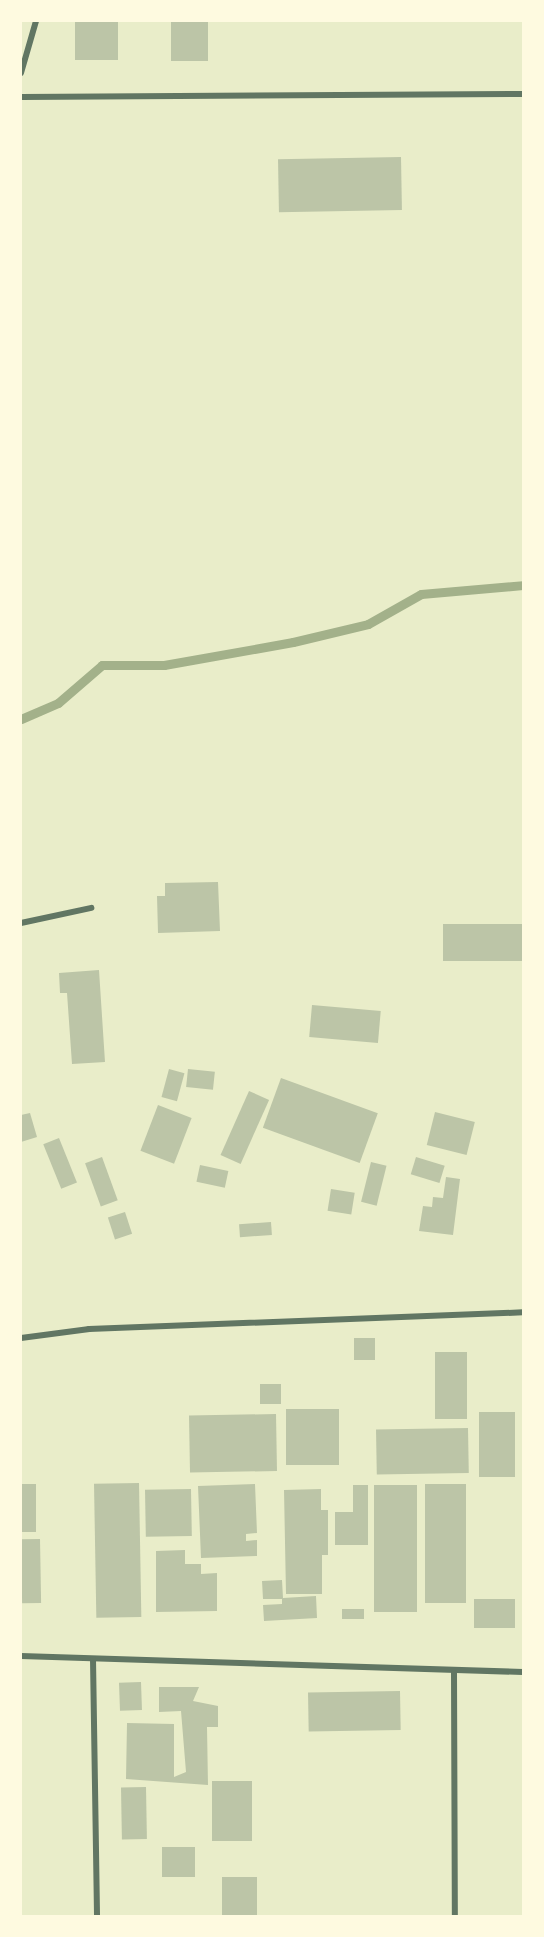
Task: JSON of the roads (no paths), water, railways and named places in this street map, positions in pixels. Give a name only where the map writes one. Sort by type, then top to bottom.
[{"type":"street","points":[[21,73],[36,21]]},
{"type":"street","points":[[21,97],[523,94]]},
{"type":"street","points":[[21,923],[91,908]]},
{"type":"street","points":[[21,1338],[89,1329],[523,1312]]},
{"type":"street","points":[[21,1656],[454,1673],[523,1672]]},
{"type":"street","points":[[93,1659],[96,1916]]},
{"type":"street","points":[[454,1673],[455,1916]]},
{"type":"waterway","points":[[21,719],[58,703],[102,665],[164,665],[293,642],[368,624],[421,594],[523,585]]}]
